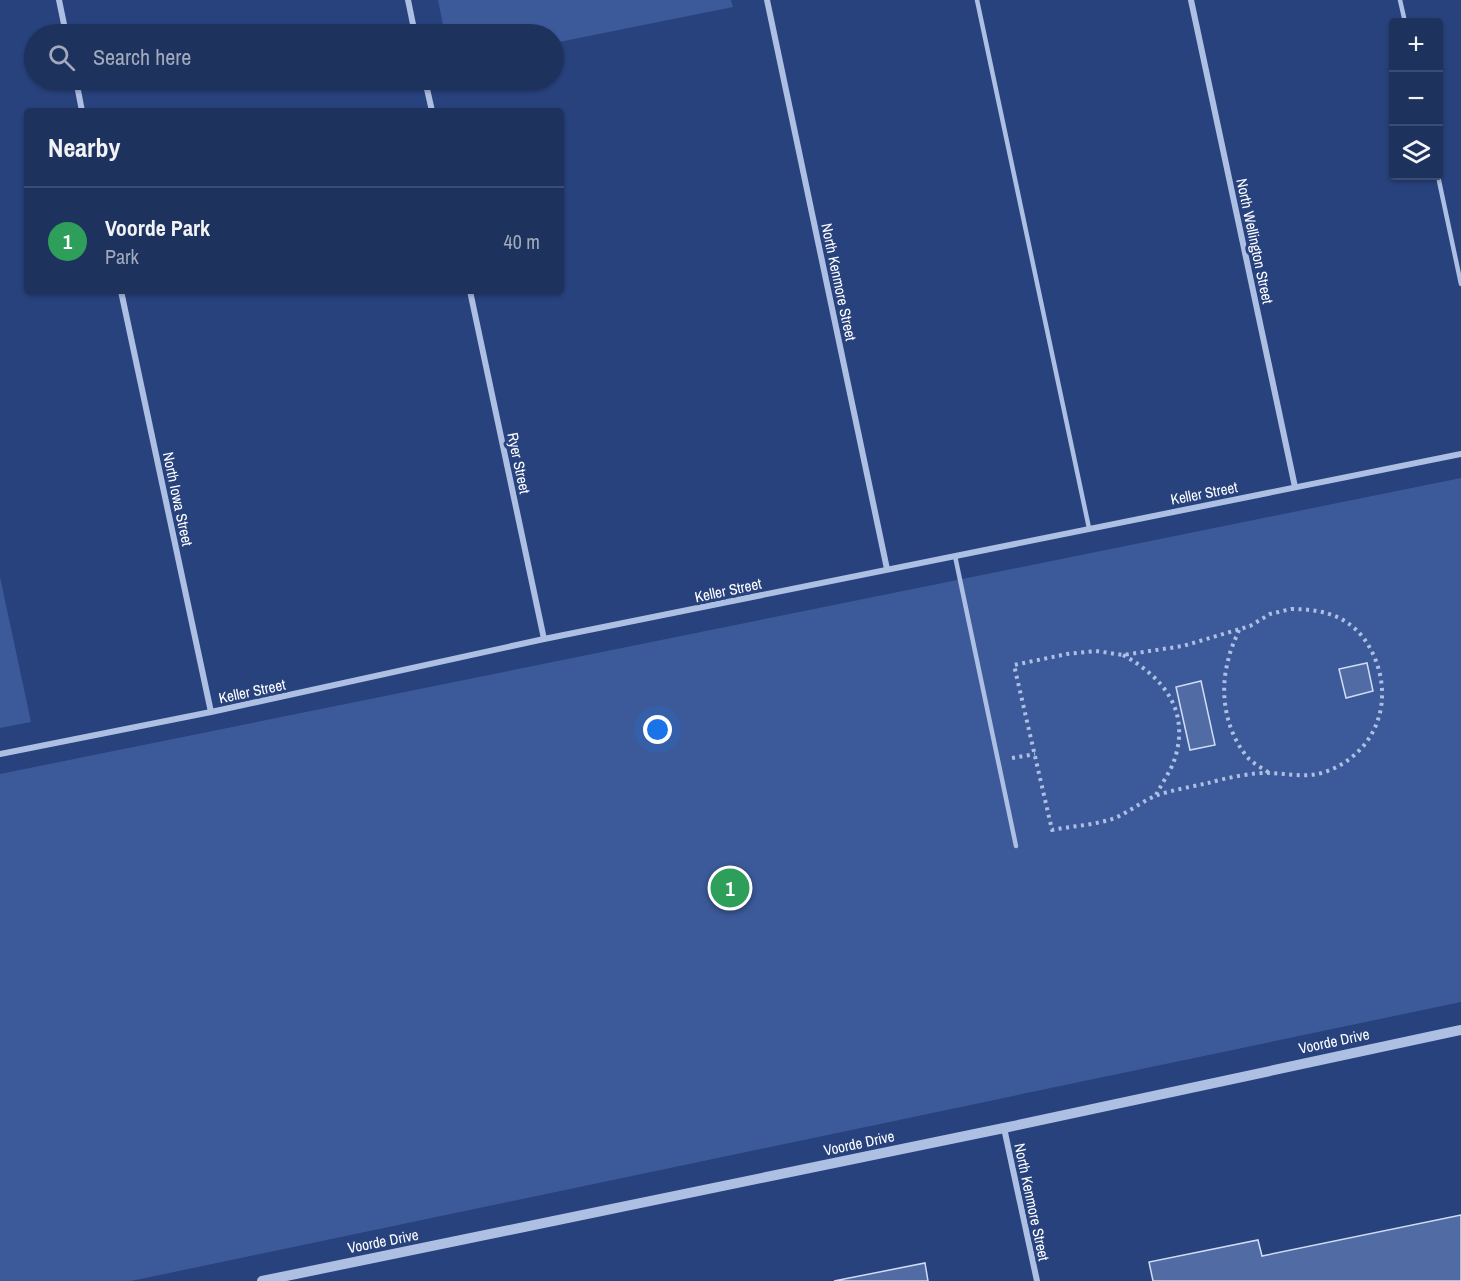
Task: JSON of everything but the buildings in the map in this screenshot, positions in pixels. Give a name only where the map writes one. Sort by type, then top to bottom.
[{"type":"street","points":[[58,0],[64,24]]},
{"type":"street","points":[[408,0],[413,24]]},
{"type":"street","name":"North Kenmore Street","points":[[767,0],[887,569]]},
{"type":"street","name":"North Wellington Street","points":[[1191,0],[1295,487]]},
{"type":"street","points":[[78,90],[81,108]]},
{"type":"street","points":[[427,90],[431,108]]},
{"type":"street","name":"North Iowa Street","points":[[122,294],[211,712]]},
{"type":"street","name":"Ryer Street","points":[[471,294],[544,639]]},
{"type":"street","name":"Keller Street","points":[[0,754],[211,712],[544,639],[1461,453]]},
{"type":"street","name":"Voorde Drive","points":[[262,1281],[1004,1128],[1461,1030]]},
{"type":"street","name":"North Kenmore Street","points":[[1004,1128],[1037,1281]]},
{"type":"lane","points":[[977,0],[1089,528]]},
{"type":"lane","points":[[1400,0],[1404,18]]},
{"type":"lane","points":[[1439,180],[1461,284]]},
{"type":"lane","points":[[955,556],[1016,846]]},
{"type":"path","points":[[1291,609],[1314,609],[1336,616],[1354,627],[1369,645],[1378,663],[1383,683],[1382,712],[1370,740],[1351,758],[1325,772],[1300,776],[1268,773],[1210,782],[1156,796],[1113,818],[1052,830],[1014,665],[1067,654],[1096,651],[1123,655],[1183,646],[1239,630],[1270,614],[1291,609]]},
{"type":"path","points":[[1239,630],[1228,662],[1224,683],[1227,711],[1233,736],[1250,760],[1268,773]]},
{"type":"path","points":[[1123,655],[1141,665],[1162,683],[1174,706],[1180,734],[1175,759],[1156,796]]},
{"type":"path","points":[[999,761],[1035,754]]},
{"type":"shaded area","points":[[438,0],[731,0],[733,7],[564,41],[564,24],[443,24]]},
{"type":"shaded area","points":[[1461,478],[1461,1002],[131,1281],[0,1281],[0,774]]},
{"type":"shaded area","points":[[0,577],[31,722],[0,728]]},
{"type":"place","name":"Voorde Park","points":[[730,888]]}]
